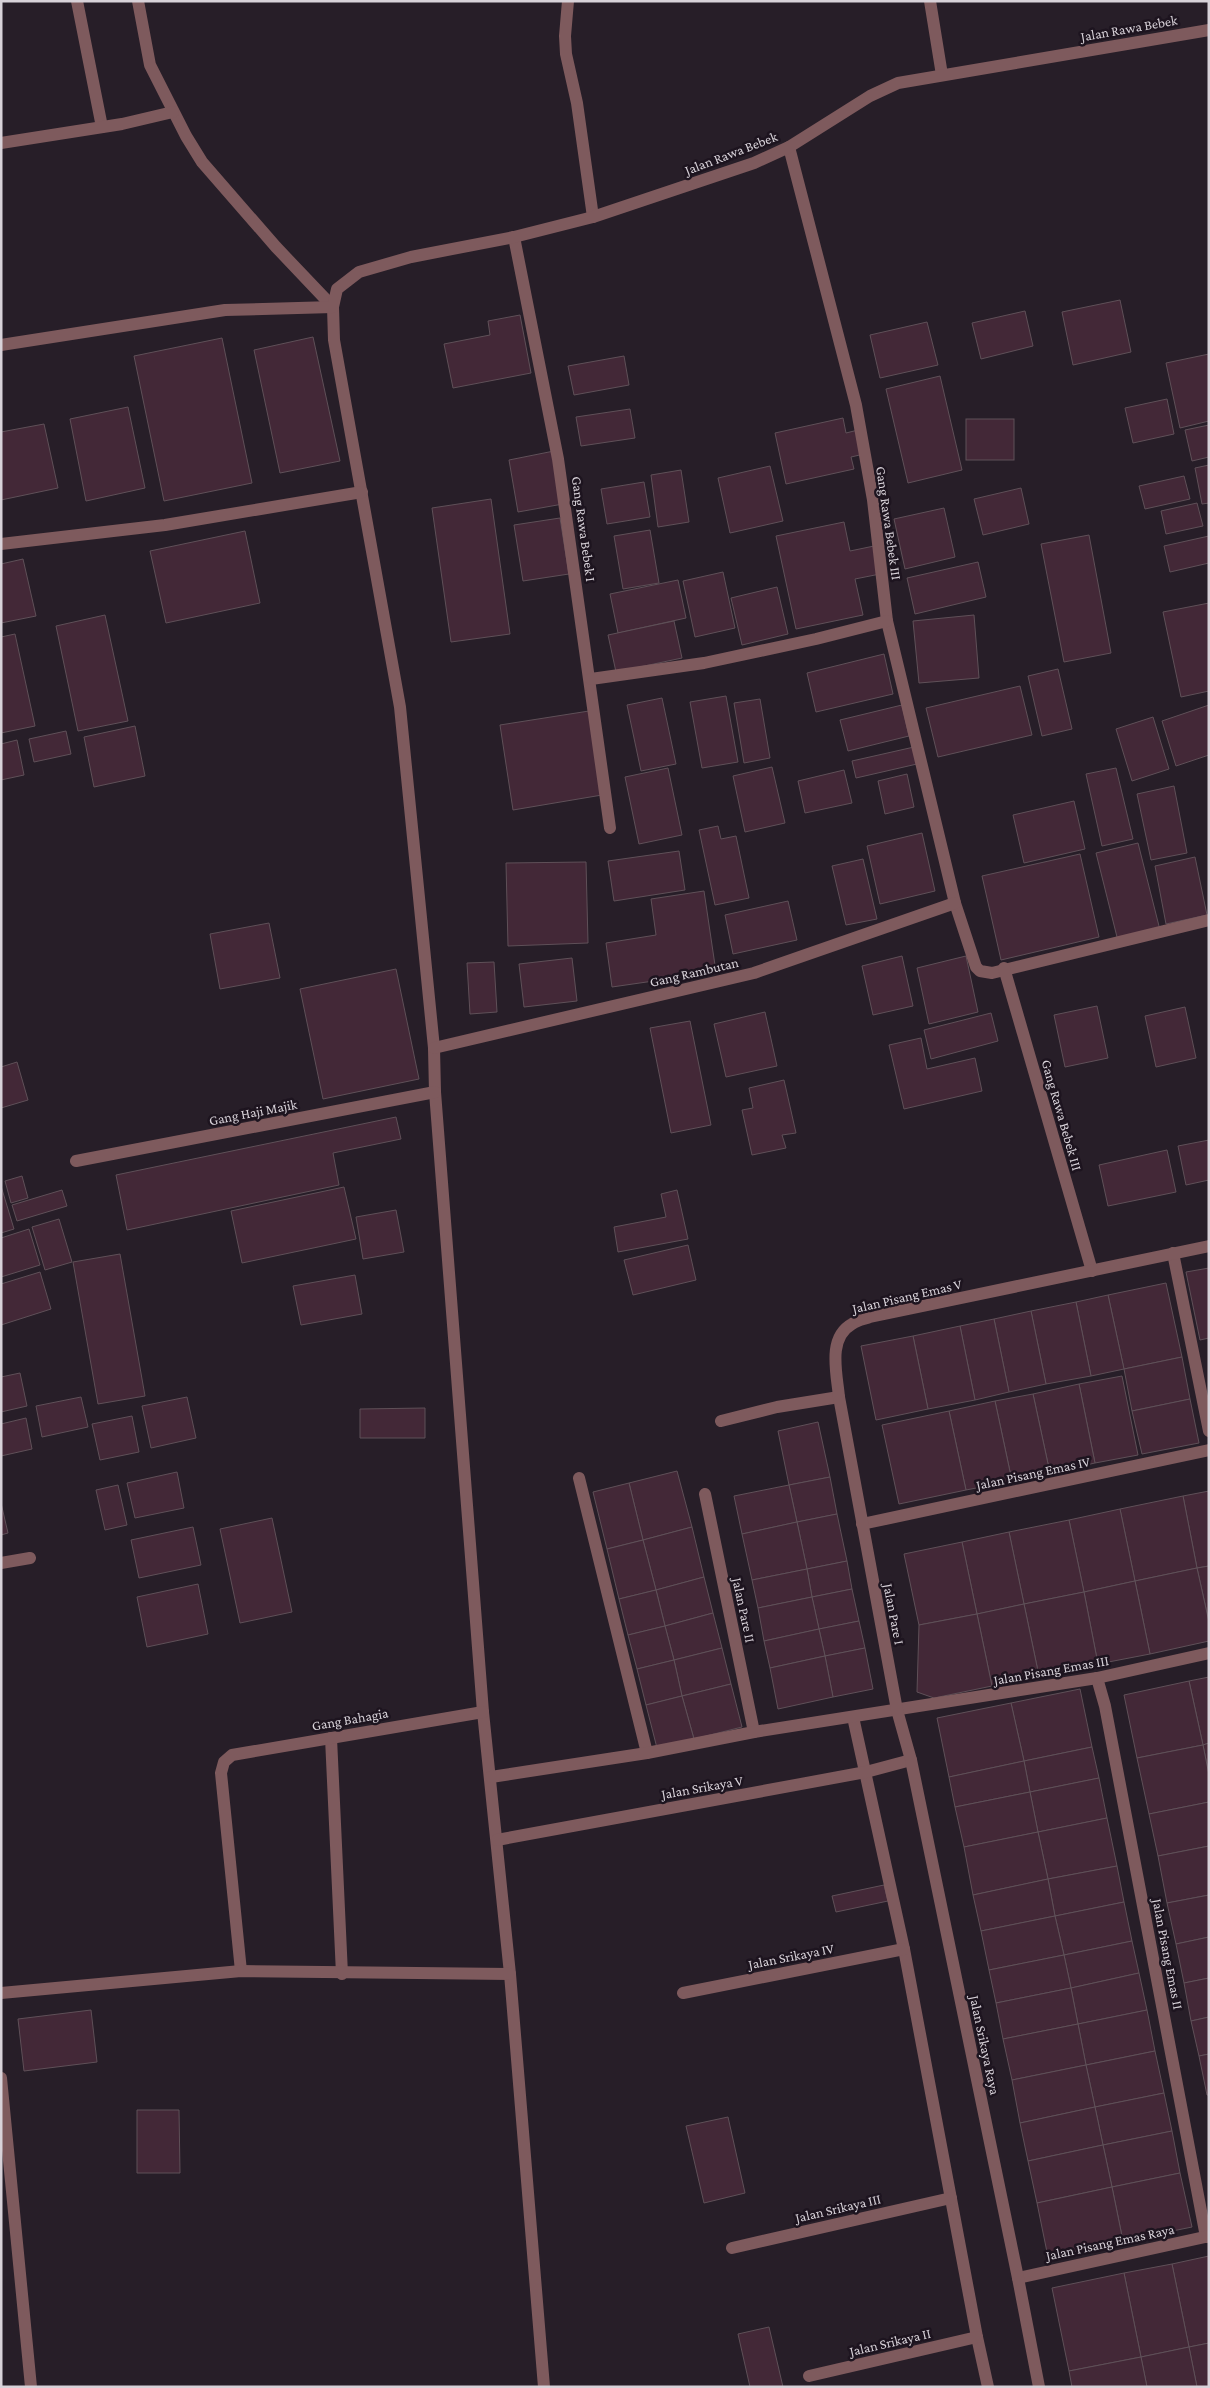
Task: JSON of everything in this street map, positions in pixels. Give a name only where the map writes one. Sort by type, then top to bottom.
[{"type":"street","points":[[77,1],[102,127]]},
{"type":"street","points":[[138,1],[150,65],[173,112],[202,162],[292,266],[333,307],[334,340],[400,707],[434,1048],[435,1092],[483,1712],[510,1974],[544,2387]]},
{"type":"street","points":[[568,1],[565,36],[566,54],[577,103],[593,217]]},
{"type":"street","points":[[930,1],[942,75]]},
{"type":"street","name":"Jalan Rawa Bebek","points":[[333,307],[337,289],[359,272],[411,257],[514,238],[593,217],[754,163],[789,147],[870,96],[898,83],[1209,30]]},
{"type":"street","points":[[1,144],[102,127],[173,112]]},
{"type":"street","name":"Gang Rawa Bebek III","points":[[789,147],[856,405],[873,500],[887,621],[955,903],[976,967],[987,973],[1209,920]]},
{"type":"street","name":"Gang Rawa Bebek I","points":[[514,238],[558,459],[591,679],[610,828]]},
{"type":"street","points":[[1,345],[225,310],[333,307]]},
{"type":"street","points":[[1,544],[165,525],[362,492]]},
{"type":"street","points":[[591,679],[704,663],[816,639],[887,621]]},
{"type":"street","name":"Gang Rambutan","points":[[434,1048],[754,973],[955,903]]},
{"type":"street","name":"Gang Rawa Bebek III","points":[[1004,968],[1092,1271]]},
{"type":"street","name":"Gang Haji Majik","points":[[76,1161],[435,1092]]},
{"type":"street","name":"Jalan Pisang Emas V","points":[[862,1524],[839,1397],[835,1355],[838,1339],[851,1324],[870,1317],[1209,1246]]},
{"type":"street","points":[[1173,1253],[1209,1431]]},
{"type":"street","points":[[721,1421],[776,1407],[839,1397]]},
{"type":"street","name":"Jalan Pisang Emas IV","points":[[862,1524],[1209,1450]]},
{"type":"street","points":[[579,1478],[647,1753]]},
{"type":"street","name":"Jalan Pare II","points":[[704,1494],[754,1732]]},
{"type":"street","name":"Jalan Pare I","points":[[862,1524],[897,1710]]},
{"type":"street","points":[[1,1563],[30,1558]]},
{"type":"street","name":"Jalan Pisang Emas III","points":[[897,1710],[1097,1678],[1209,1653]]},
{"type":"street","name":"Jalan Pisang Emas II","points":[[1097,1678],[1105,1706],[1208,2236]]},
{"type":"street","points":[[491,1777],[647,1753],[754,1732],[897,1710]]},
{"type":"street","name":"Jalan Srikaya Raya","points":[[897,1710],[911,1760],[1039,2387]]},
{"type":"street","name":"Gang Bahagia","points":[[242,1971],[221,1773],[224,1762],[232,1755],[483,1712]]},
{"type":"street","points":[[853,1717],[904,1949],[988,2387]]},
{"type":"street","points":[[330,1738],[342,1974]]},
{"type":"street","name":"Jalan Srikaya V","points":[[497,1840],[866,1772],[911,1760]]},
{"type":"street","name":"Jalan Srikaya IV","points":[[683,1993],[904,1949]]},
{"type":"street","points":[[1,1993],[242,1971],[342,1974],[510,1974]]},
{"type":"street","points":[[1,2078],[5,2138],[31,2387]]},
{"type":"street","name":"Jalan Srikaya III","points":[[732,2248],[951,2198]]},
{"type":"street","name":"Jalan Pisang Emas Raya","points":[[1018,2278],[1208,2236]]},
{"type":"street","name":"Jalan Srikaya II","points":[[809,2376],[977,2337]]},
{"type":"building","points":[[1120,300],[1131,352],[1073,365],[1062,312]]},
{"type":"building","points":[[1025,311],[1033,346],[981,359],[972,323]]},
{"type":"building","points":[[520,315],[531,373],[453,388],[444,344],[490,335],[488,321]]},
{"type":"building","points":[[927,322],[938,365],[880,378],[870,335]]},
{"type":"building","points":[[313,337],[340,461],[280,473],[254,350]]},
{"type":"building","points":[[222,338],[252,483],[164,501],[134,356]]},
{"type":"building","points":[[1209,354],[1209,421],[1180,428],[1166,363]]},
{"type":"building","points":[[624,356],[629,385],[574,395],[568,366]]},
{"type":"building","points":[[940,376],[962,470],[908,483],[886,389]]},
{"type":"building","points":[[1167,399],[1174,434],[1133,443],[1125,408]]},
{"type":"building","points":[[128,407],[145,488],[86,501],[70,419]]},
{"type":"building","points":[[630,409],[635,438],[581,446],[576,417]]},
{"type":"building","points":[[843,418],[846,433],[858,430],[864,454],[851,457],[854,469],[786,484],[775,433]]},
{"type":"building","points":[[966,419],[1014,419],[1014,460],[966,460]]},
{"type":"building","points":[[44,424],[58,488],[1,500],[1,432]]},
{"type":"building","points":[[1209,425],[1209,457],[1192,461],[1185,430]]},
{"type":"building","points":[[554,451],[563,504],[518,512],[509,460]]},
{"type":"building","points":[[1209,465],[1209,503],[1202,504],[1195,468]]},
{"type":"building","points":[[770,466],[783,521],[730,533],[718,478]]},
{"type":"building","points":[[681,470],[689,522],[658,527],[651,475]]},
{"type":"building","points":[[1184,476],[1190,499],[1145,509],[1139,486]]},
{"type":"building","points":[[644,482],[650,517],[607,524],[601,489]]},
{"type":"building","points":[[1021,488],[1029,524],[983,535],[974,499]]},
{"type":"building","points":[[491,499],[510,634],[451,642],[432,508]]},
{"type":"building","points":[[1197,503],[1203,526],[1166,534],[1161,511]]},
{"type":"building","points":[[944,508],[955,557],[905,569],[894,519]]},
{"type":"building","points":[[560,518],[569,574],[523,581],[514,525]]},
{"type":"building","points":[[844,522],[850,551],[874,546],[880,574],[855,579],[863,615],[796,629],[776,536]]},
{"type":"building","points":[[650,530],[659,583],[623,589],[614,536]]},
{"type":"building","points":[[245,531],[260,603],[166,623],[150,551]]},
{"type":"building","points":[[1089,535],[1111,653],[1064,662],[1041,544]]},
{"type":"building","points":[[1209,536],[1209,563],[1170,572],[1164,546]]},
{"type":"building","points":[[23,559],[36,616],[1,623],[1,564]]},
{"type":"building","points":[[978,562],[986,597],[915,614],[907,578]]},
{"type":"building","points":[[723,572],[735,628],[695,637],[683,581]]},
{"type":"building","points":[[678,580],[686,618],[618,633],[610,594]]},
{"type":"building","points":[[777,587],[788,634],[742,645],[731,598]]},
{"type":"building","points":[[1209,603],[1209,691],[1181,697],[1163,612]]},
{"type":"building","points":[[105,615],[128,721],[78,731],[56,626]]},
{"type":"building","points":[[974,615],[979,678],[919,683],[913,621]]},
{"type":"building","points":[[674,621],[682,658],[616,672],[608,635]]},
{"type":"building","points":[[15,634],[35,726],[1,733],[1,637]]},
{"type":"building","points":[[884,654],[893,694],[816,712],[807,673]]},
{"type":"building","points":[[1058,669],[1072,729],[1042,736],[1028,676]]},
{"type":"building","points":[[1020,686],[1032,735],[938,757],[926,708]]},
{"type":"building","points":[[726,696],[738,762],[702,768],[690,702]]},
{"type":"building","points":[[662,698],[676,764],[641,771],[627,705]]},
{"type":"building","points":[[760,699],[770,758],[744,763],[734,703]]},
{"type":"building","points":[[902,705],[909,736],[848,751],[840,720]]},
{"type":"building","points":[[1209,705],[1209,755],[1176,766],[1162,721]]},
{"type":"building","points":[[589,711],[602,795],[513,810],[500,725]]},
{"type":"building","points":[[1153,717],[1169,769],[1132,781],[1116,729]]},
{"type":"building","points":[[135,726],[145,776],[94,787],[84,737]]},
{"type":"building","points":[[66,731],[71,754],[34,762],[29,739]]},
{"type":"building","points":[[17,740],[24,775],[1,780],[1,744]]},
{"type":"building","points":[[914,747],[917,764],[856,778],[852,761]]},
{"type":"building","points":[[772,767],[785,823],[745,832],[733,776]]},
{"type":"building","points":[[668,768],[682,835],[639,844],[625,777]]},
{"type":"building","points":[[1116,768],[1133,839],[1102,846],[1086,774]]},
{"type":"building","points":[[844,770],[852,803],[805,813],[798,781]]},
{"type":"building","points":[[907,774],[914,807],[885,814],[878,781]]},
{"type":"building","points":[[1174,786],[1187,853],[1151,860],[1137,794]]},
{"type":"building","points":[[1074,801],[1085,849],[1024,863],[1013,815]]},
{"type":"building","points":[[718,826],[721,839],[736,836],[749,898],[715,905],[699,830]]},
{"type":"building","points":[[922,833],[935,891],[880,904],[867,846]]},
{"type":"building","points":[[1138,843],[1160,930],[1118,941],[1096,853]]},
{"type":"building","points":[[679,851],[685,890],[614,901],[608,861]]},
{"type":"building","points":[[1080,854],[1099,937],[1001,960],[982,876]]},
{"type":"building","points":[[1195,857],[1207,915],[1166,924],[1155,866]]},
{"type":"building","points":[[863,859],[877,919],[846,925],[832,866]]},
{"type":"building","points":[[586,862],[588,943],[508,946],[506,863]]},
{"type":"building","points":[[704,891],[716,972],[612,987],[606,943],[656,935],[651,899]]},
{"type":"building","points":[[788,901],[797,940],[733,954],[725,915]]},
{"type":"building","points":[[269,923],[280,978],[220,989],[210,934]]},
{"type":"building","points":[[902,956],[913,1006],[873,1015],[862,966]]},
{"type":"building","points":[[966,956],[978,1012],[929,1024],[917,968]]},
{"type":"building","points":[[572,958],[577,1001],[524,1007],[519,964]]},
{"type":"building","points":[[494,962],[497,1012],[470,1014],[467,963]]},
{"type":"building","points":[[396,969],[419,1079],[323,1099],[300,989]]},
{"type":"building","points":[[1097,1006],[1108,1058],[1065,1067],[1054,1015]]},
{"type":"building","points":[[1185,1007],[1196,1058],[1156,1067],[1145,1016]]},
{"type":"building","points":[[765,1012],[777,1066],[726,1077],[714,1024]]},
{"type":"building","points":[[991,1013],[998,1041],[931,1059],[924,1030]]},
{"type":"building","points":[[690,1021],[711,1125],[671,1133],[650,1028]]},
{"type":"building","points":[[921,1038],[927,1069],[975,1058],[982,1091],[904,1109],[889,1045]]},
{"type":"building","points":[[17,1062],[28,1100],[1,1108],[1,1067]]},
{"type":"building","points":[[784,1080],[796,1133],[782,1135],[786,1148],[752,1155],[742,1110],[753,1108],[749,1088]]},
{"type":"building","points":[[396,1117],[401,1139],[333,1153],[339,1185],[127,1230],[116,1175]]},
{"type":"building","points":[[1209,1140],[1209,1180],[1186,1185],[1178,1146]]},
{"type":"building","points":[[1167,1150],[1176,1192],[1108,1206],[1099,1165]]},
{"type":"building","points":[[22,1176],[28,1198],[11,1203],[5,1181]]},
{"type":"building","points":[[1,1186],[14,1229],[1,1233]]},
{"type":"building","points":[[344,1187],[356,1239],[242,1263],[231,1211]]},
{"type":"building","points":[[62,1190],[67,1206],[17,1221],[12,1205]]},
{"type":"building","points":[[677,1190],[688,1239],[618,1252],[614,1227],[666,1217],[661,1194]]},
{"type":"building","points":[[396,1210],[404,1252],[363,1259],[356,1217]]},
{"type":"building","points":[[59,1219],[72,1262],[45,1270],[32,1227]]},
{"type":"building","points":[[29,1229],[40,1265],[1,1277],[1,1238]]},
{"type":"building","points":[[688,1245],[696,1280],[633,1295],[624,1260]]},
{"type":"building","points":[[120,1254],[145,1396],[98,1404],[73,1262]]},
{"type":"building","points":[[1209,1268],[1209,1338],[1200,1340],[1186,1272]]},
{"type":"building","points":[[40,1272],[51,1309],[1,1325],[1,1284]]},
{"type":"building","points":[[355,1275],[362,1314],[301,1325],[293,1286]]},
{"type":"building","points":[[1166,1283],[1182,1357],[1124,1369],[1108,1295]]},
{"type":"building","points":[[1108,1295],[1124,1369],[1091,1376],[1076,1302]]},
{"type":"building","points":[[1076,1302],[1091,1376],[1046,1384],[1031,1311]]},
{"type":"building","points":[[1031,1311],[1046,1384],[1009,1392],[994,1319]]},
{"type":"building","points":[[994,1319],[1009,1392],[975,1400],[960,1326]]},
{"type":"building","points":[[960,1326],[975,1400],[928,1409],[913,1336]]},
{"type":"building","points":[[913,1336],[928,1409],[876,1420],[861,1346]]},
{"type":"building","points":[[1182,1357],[1190,1399],[1132,1411],[1124,1369]]},
{"type":"building","points":[[20,1373],[27,1406],[1,1412],[1,1377]]},
{"type":"building","points":[[1122,1376],[1138,1455],[1095,1463],[1079,1384]]},
{"type":"building","points":[[1079,1384],[1095,1463],[1050,1473],[1033,1394]]},
{"type":"building","points":[[1033,1394],[1050,1473],[1012,1481],[995,1401]]},
{"type":"building","points":[[81,1397],[88,1427],[42,1437],[36,1406]]},
{"type":"building","points":[[187,1397],[196,1438],[151,1448],[142,1406]]},
{"type":"building","points":[[1190,1399],[1199,1443],[1142,1454],[1132,1411]]},
{"type":"building","points":[[995,1401],[1012,1481],[966,1490],[949,1411]]},
{"type":"building","points":[[425,1408],[425,1438],[360,1438],[360,1409]]},
{"type":"building","points":[[949,1411],[966,1490],[899,1504],[882,1425]]},
{"type":"building","points":[[132,1416],[139,1452],[100,1460],[92,1424]]},
{"type":"building","points":[[26,1418],[32,1449],[1,1456],[1,1424]]},
{"type":"building","points":[[818,1422],[830,1477],[789,1485],[778,1431]]},
{"type":"building","points":[[677,1471],[692,1527],[643,1540],[629,1483]]},
{"type":"building","points":[[177,1472],[184,1508],[135,1518],[127,1483]]},
{"type":"building","points":[[830,1477],[837,1514],[797,1522],[789,1485]]},
{"type":"building","points":[[629,1483],[643,1540],[607,1549],[593,1492]]},
{"type":"building","points":[[118,1485],[127,1525],[105,1530],[96,1490]]},
{"type":"building","points":[[789,1485],[797,1522],[742,1534],[734,1496]]},
{"type":"building","points":[[1209,1491],[1209,1566],[1197,1568],[1183,1496]]},
{"type":"building","points":[[1183,1496],[1197,1568],[1135,1581],[1120,1509]]},
{"type":"building","points":[[1,1503],[8,1533],[1,1535]]},
{"type":"building","points":[[1120,1509],[1135,1581],[1084,1592],[1069,1520]]},
{"type":"building","points":[[837,1514],[847,1561],[807,1569],[797,1522]]},
{"type":"building","points":[[272,1518],[292,1612],[240,1623],[220,1529]]},
{"type":"building","points":[[1069,1520],[1084,1592],[1024,1604],[1009,1532]]},
{"type":"building","points":[[797,1522],[807,1569],[752,1580],[742,1534]]},
{"type":"building","points":[[193,1527],[201,1565],[139,1578],[131,1540]]},
{"type":"building","points":[[692,1527],[704,1577],[656,1590],[643,1540]]},
{"type":"building","points":[[1009,1532],[1024,1604],[977,1614],[962,1542]]},
{"type":"building","points":[[643,1540],[656,1590],[619,1599],[607,1549]]},
{"type":"building","points":[[962,1542],[977,1614],[919,1625],[904,1554]]},
{"type":"building","points":[[847,1561],[852,1589],[812,1597],[807,1569]]},
{"type":"building","points":[[1209,1566],[1209,1622],[1197,1568]]},
{"type":"building","points":[[1197,1568],[1209,1622],[1209,1641],[1150,1654],[1135,1581]]},
{"type":"building","points":[[807,1569],[812,1597],[758,1608],[752,1580]]},
{"type":"building","points":[[704,1577],[713,1613],[665,1626],[656,1590]]},
{"type":"building","points":[[1135,1581],[1150,1654],[1098,1664],[1084,1592]]},
{"type":"building","points":[[198,1584],[208,1634],[147,1647],[137,1597]]},
{"type":"building","points":[[852,1589],[859,1621],[819,1629],[812,1597]]},
{"type":"building","points":[[656,1590],[665,1626],[628,1635],[619,1599]]},
{"type":"building","points":[[1084,1592],[1098,1664],[1039,1676],[1024,1604]]},
{"type":"building","points":[[812,1597],[819,1629],[764,1641],[758,1608]]},
{"type":"building","points":[[1024,1604],[1039,1676],[992,1686],[977,1614]]},
{"type":"building","points":[[713,1613],[722,1648],[674,1660],[665,1626]]},
{"type":"building","points":[[977,1614],[992,1686],[934,1698],[917,1692],[919,1625]]},
{"type":"building","points":[[859,1621],[865,1648],[825,1656],[819,1629]]},
{"type":"building","points":[[665,1626],[674,1660],[637,1669],[628,1635]]},
{"type":"building","points":[[819,1629],[825,1656],[770,1668],[764,1641]]},
{"type":"building","points":[[722,1648],[731,1684],[682,1696],[674,1660]]},
{"type":"building","points":[[865,1648],[873,1689],[833,1697],[825,1656]]},
{"type":"building","points":[[825,1656],[833,1697],[778,1709],[770,1668]]},
{"type":"building","points":[[674,1660],[682,1696],[646,1705],[637,1669]]},
{"type":"building","points":[[1209,1677],[1209,1743],[1203,1745],[1189,1681]]},
{"type":"building","points":[[1189,1681],[1203,1745],[1137,1758],[1124,1695]]},
{"type":"building","points":[[731,1684],[742,1727],[694,1739],[682,1696]]},
{"type":"building","points":[[1080,1689],[1092,1747],[1024,1761],[1011,1703]]},
{"type":"building","points":[[682,1696],[694,1739],[657,1748],[646,1705]]},
{"type":"building","points":[[1011,1703],[1024,1761],[949,1777],[937,1718]]},
{"type":"building","points":[[1209,1743],[1209,1775],[1203,1745]]},
{"type":"building","points":[[1203,1745],[1209,1775],[1209,1802],[1149,1814],[1137,1758]]},
{"type":"building","points":[[1092,1747],[1099,1778],[1030,1792],[1024,1761]]},
{"type":"building","points":[[1024,1761],[1030,1792],[955,1807],[949,1777]]},
{"type":"building","points":[[1099,1778],[1107,1818],[1038,1832],[1030,1792]]},
{"type":"building","points":[[1030,1792],[1038,1832],[964,1847],[955,1807]]},
{"type":"building","points":[[1209,1802],[1209,1846],[1158,1856],[1149,1814]]},
{"type":"building","points":[[1107,1818],[1117,1866],[1048,1879],[1038,1832]]},
{"type":"building","points":[[1038,1832],[1048,1879],[973,1895],[964,1847]]},
{"type":"building","points":[[1209,1846],[1209,1895],[1167,1903],[1158,1856]]},
{"type":"building","points":[[1117,1866],[1124,1902],[1055,1916],[1048,1879]]},
{"type":"building","points":[[1048,1879],[1055,1916],[981,1931],[973,1895]]},
{"type":"building","points":[[884,1885],[888,1901],[836,1912],[832,1896]]},
{"type":"building","points":[[1209,1895],[1209,1937],[1176,1944],[1167,1903]]},
{"type":"building","points":[[1124,1902],[1132,1941],[1064,1955],[1055,1916]]},
{"type":"building","points":[[1055,1916],[1064,1955],[989,1970],[981,1931]]},
{"type":"building","points":[[1209,1937],[1209,1978],[1184,1983],[1176,1944]]},
{"type":"building","points":[[1132,1941],[1139,1973],[1071,1988],[1064,1955]]},
{"type":"building","points":[[1064,1955],[1071,1988],[996,2003],[989,1970]]},
{"type":"building","points":[[1139,1973],[1147,2010],[1078,2024],[1071,1988]]},
{"type":"building","points":[[1209,1978],[1209,2017],[1191,2021],[1184,1983]]},
{"type":"building","points":[[1071,1988],[1078,2024],[1003,2039],[996,2003]]},
{"type":"building","points":[[91,2010],[97,2062],[24,2071],[18,2019]]},
{"type":"building","points":[[1147,2010],[1155,2051],[1086,2065],[1078,2024]]},
{"type":"building","points":[[1209,2017],[1209,2054],[1199,2056],[1191,2021]]},
{"type":"building","points":[[1078,2024],[1086,2065],[1012,2080],[1003,2039]]},
{"type":"building","points":[[1155,2051],[1164,2093],[1095,2107],[1086,2065]]},
{"type":"building","points":[[1209,2054],[1209,2095],[1207,2095],[1199,2056]]},
{"type":"building","points":[[1086,2065],[1095,2107],[1020,2123],[1012,2080]]},
{"type":"building","points":[[1164,2093],[1172,2131],[1103,2145],[1095,2107]]},
{"type":"building","points":[[1095,2107],[1103,2145],[1028,2161],[1020,2123]]},
{"type":"building","points":[[137,2110],[179,2110],[180,2173],[137,2173]]},
{"type":"building","points":[[728,2117],[745,2193],[704,2203],[686,2126]]},
{"type":"building","points":[[1172,2131],[1180,2173],[1112,2187],[1103,2145]]},
{"type":"building","points":[[1103,2145],[1112,2187],[1037,2203],[1028,2161]]},
{"type":"building","points":[[1180,2173],[1192,2227],[1123,2241],[1112,2187]]},
{"type":"building","points":[[1112,2187],[1123,2241],[1048,2257],[1037,2203]]},
{"type":"building","points":[[1209,2256],[1209,2343],[1189,2347],[1172,2264]]},
{"type":"building","points":[[1172,2264],[1189,2347],[1141,2357],[1124,2273]]},
{"type":"building","points":[[1124,2273],[1141,2357],[1069,2371],[1052,2288]]},
{"type":"building","points":[[769,2327],[783,2387],[750,2387],[738,2334]]},
{"type":"building","points":[[1209,2343],[1209,2387],[1197,2387],[1189,2347]]},
{"type":"building","points":[[1189,2347],[1197,2387],[1147,2387],[1141,2357]]},
{"type":"building","points":[[1141,2357],[1147,2387],[1072,2387],[1069,2371]]}]
